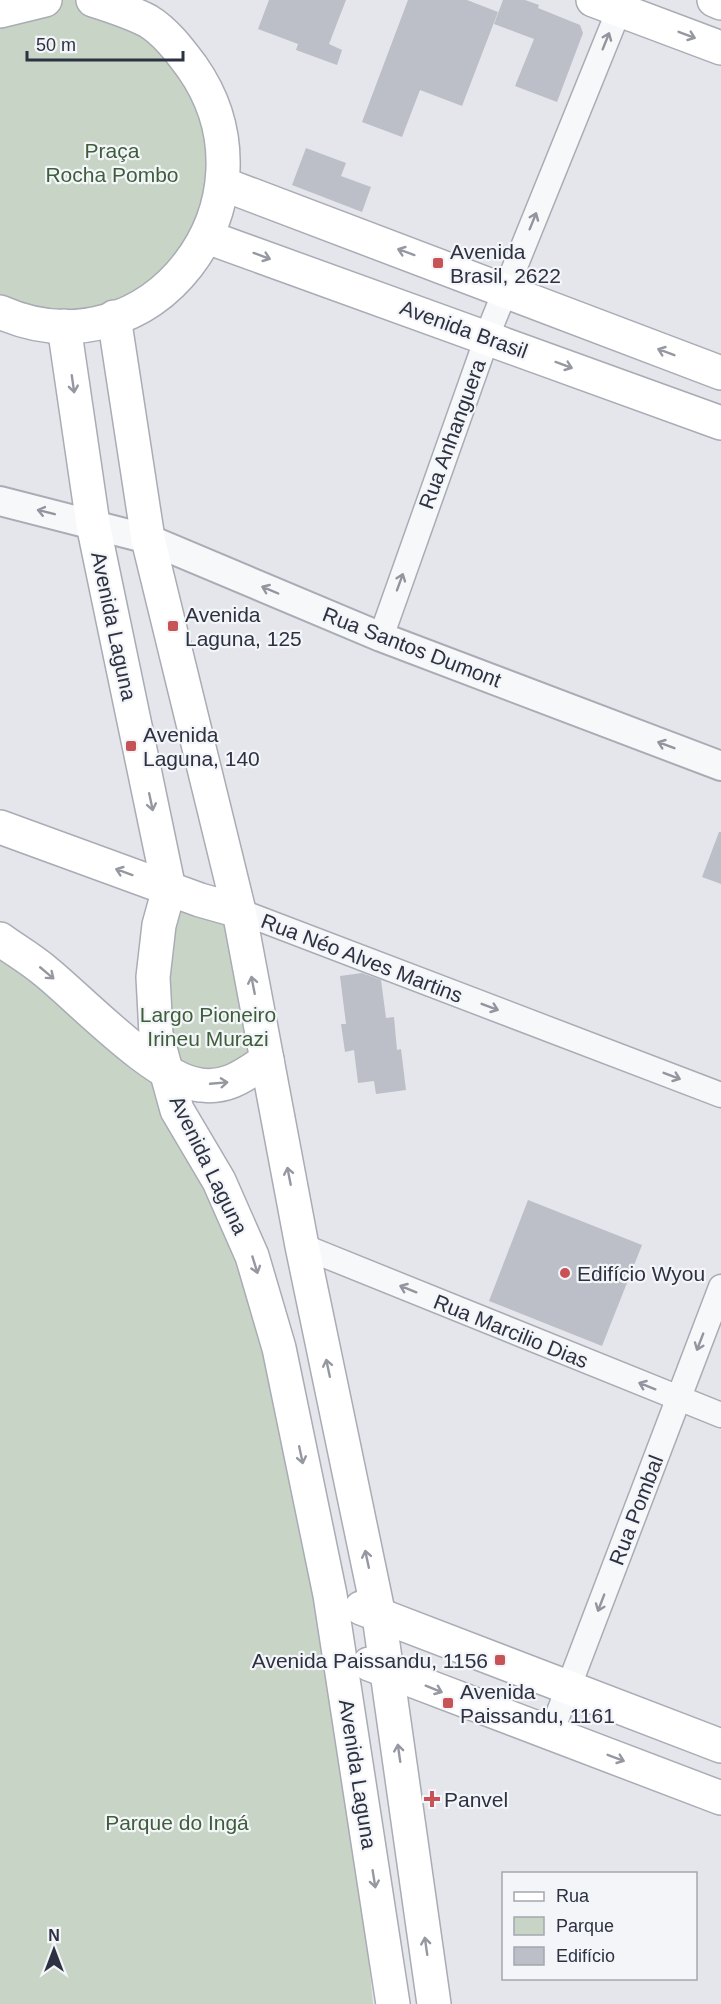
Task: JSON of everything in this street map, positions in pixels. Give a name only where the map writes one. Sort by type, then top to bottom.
[{"type":"main road","points":[[0,11],[45,0]]},
{"type":"main road","points":[[0,312],[19,321],[64,326],[99,322],[143,304],[169,286],[190,263],[207,237],[217,214],[223,184],[223,139],[208,91],[153,11],[93,0]]},
{"type":"main road","points":[[714,0],[721,3]]},
{"type":"main road","points":[[612,3],[721,48]]},
{"type":"main road","points":[[223,184],[721,373]]},
{"type":"main road","name":"Avenida Brasil","points":[[207,237],[721,423]]},
{"type":"main road","name":"Avenida Laguna","points":[[114,317],[148,539],[239,911],[302,1246],[379,1616],[434,2004]]},
{"type":"main road","name":"Avenida Laguna","points":[[64,326],[93,524],[170,889],[159,925],[153,977],[156,1034],[177,1110],[219,1181],[252,1256],[279,1348],[330,1595],[393,2004]]},
{"type":"main road","name":"Rua Néo Alves Martins","points":[[0,827],[170,889],[239,911]]},
{"type":"main road","points":[[0,939],[45,970],[108,1027],[166,1072],[200,1085],[236,1082],[267,1060]]},
{"type":"main road","points":[[330,1595],[379,1616],[721,1746]]},
{"type":"main road","points":[[339,1655],[387,1670],[721,1798]]},
{"type":"street","name":"Rua Anhanguera","points":[[381,637],[487,337],[612,3]]},
{"type":"street","name":"Rua Santos Dumont","points":[[0,501],[148,539],[381,637],[721,766]]},
{"type":"street","name":"Rua Néo Alves Martins","points":[[239,911],[721,1095]]},
{"type":"street","name":"Rua Marcilio Dias","points":[[302,1246],[721,1415]]},
{"type":"street","name":"Rua Pombal","points":[[551,1733],[721,1287]]},
{"type":"green space","name":"Praça Rocha Pombo","points":[[45,0],[93,0],[121,9],[208,91],[217,214],[114,317],[0,312],[0,11]]},
{"type":"green space","name":"Parque do Ingá","points":[[169,889],[239,911],[267,1060],[235,1082],[167,1072],[252,1256],[339,1655],[373,2004],[0,2004],[0,939],[166,1071]]},
{"type":"building","points":[[269,0],[346,0],[329,44],[342,50],[337,65],[296,50],[298,44],[258,29]]},
{"type":"building","points":[[408,0],[467,0],[498,12],[462,106],[420,90],[402,137],[362,122]]},
{"type":"building","points":[[503,0],[525,0],[539,5],[538,8],[580,25],[583,33],[557,102],[515,86],[534,39],[494,24]]},
{"type":"building","points":[[306,148],[346,163],[341,176],[371,187],[362,212],[292,185]]},
{"type":"building","points":[[719,832],[721,832],[721,884],[702,877]]},
{"type":"building","points":[[362,973],[381,980],[386,1018],[394,1017],[397,1050],[401,1049],[406,1090],[376,1094],[374,1081],[358,1083],[354,1050],[345,1052],[341,1024],[346,1024],[340,976]]},
{"type":"building","name":"Edifício Wyou","points":[[528,1200],[642,1245],[602,1346],[489,1301]]},
{"type":"place","name":"Avenida Brasil, 2622","points":[[438,263]]},
{"type":"place","name":"Avenida Laguna, 125","points":[[173,626]]},
{"type":"place","name":"Avenida Laguna, 140","points":[[131,746]]},
{"type":"place","name":"Edifício Wyou","points":[[565,1273]]},
{"type":"place","name":"Avenida Paissandu, 1156","points":[[500,1660]]},
{"type":"place","name":"Avenida Paissandu, 1161","points":[[448,1703]]},
{"type":"place","name":"Panvel","points":[[432,1799]]},
{"type":"park label","name":"Largo Pioneiro Irineu Murazi","points":[[208,1026]]}]
